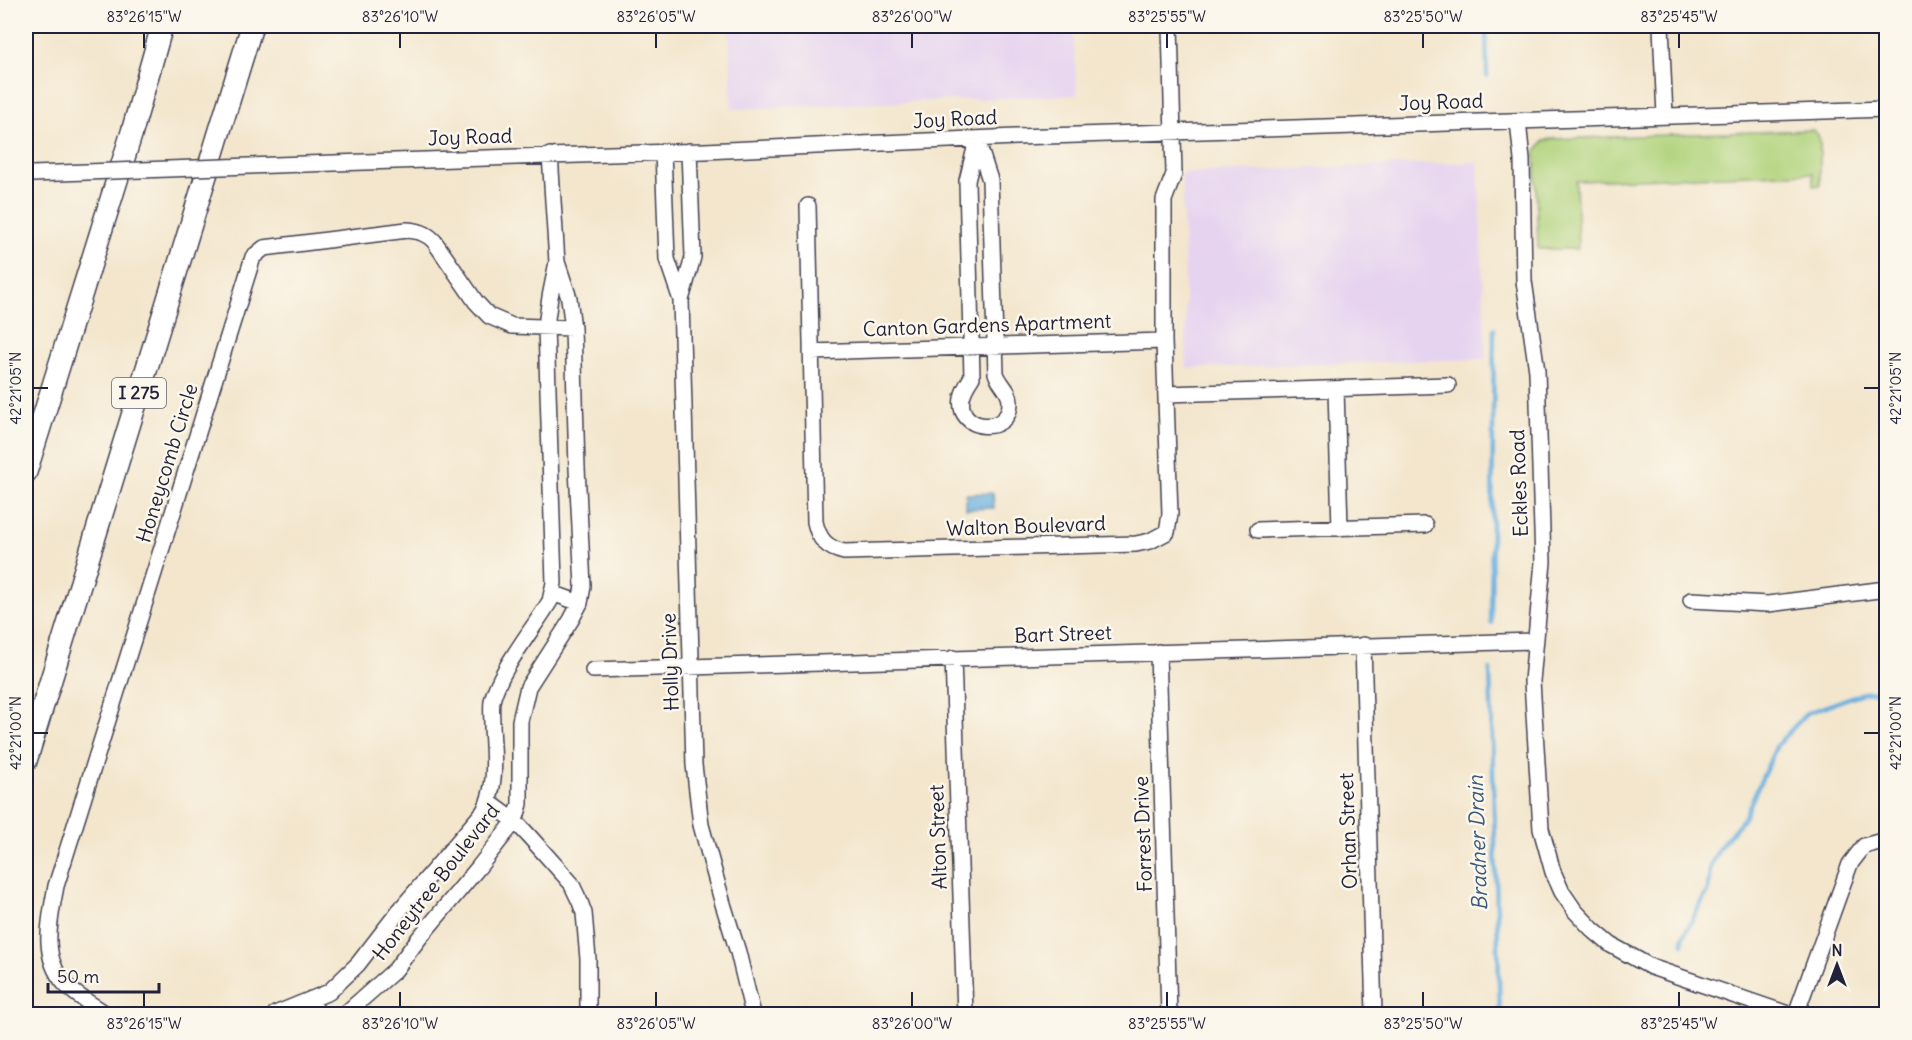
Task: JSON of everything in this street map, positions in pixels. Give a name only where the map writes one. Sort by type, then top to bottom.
[{"type":"highway","points":[[26,471],[132,132],[162,26]]},
{"type":"highway","name":"I 275","points":[[26,761],[252,26]]},
{"type":"street","name":"Walton Boulevard","points":[[808,206],[815,522],[823,542],[835,550],[844,552],[1150,542],[1167,531],[1170,514],[1164,341],[1164,200],[1173,174],[1170,26]]},
{"type":"street","points":[[1661,26],[1665,116]]},
{"type":"street","name":"Joy Road","points":[[29,174],[1887,109]]},
{"type":"street","name":"Eckles Road","points":[[1518,121],[1522,160],[1524,280],[1535,348],[1537,383],[1543,562],[1532,681],[1541,829],[1553,872],[1562,892],[1575,911],[1611,945],[1651,967],[1788,1014]]},
{"type":"street","points":[[977,140],[990,180],[996,373],[1008,392],[1010,402],[1009,410],[1003,419],[986,427],[970,422],[961,406],[963,393],[972,377],[967,181],[977,140]]},
{"type":"street","name":"Holly Drive","points":[[689,151],[693,258],[681,300],[694,765],[701,825],[738,952],[753,1014]]},
{"type":"street","name":"Holly Drive","points":[[663,152],[667,259],[681,300]]},
{"type":"street","name":"Honeytree Boulevard","points":[[345,1014],[395,970],[515,821],[520,804],[520,721],[528,687],[580,603],[583,586],[573,328],[569,298],[557,262],[550,155]]},
{"type":"street","name":"Honeycomb Circle","points":[[106,1014],[65,984],[51,958],[48,929],[56,886],[254,257],[264,248],[407,230],[419,231],[435,241],[476,302],[489,316],[512,326],[573,328]]},
{"type":"street","points":[[969,251],[992,250]]},
{"type":"street","name":"Honeytree Boulevard","points":[[275,1014],[329,992],[358,964],[399,911],[484,812],[489,802],[494,772],[492,704],[497,684],[545,609],[554,583],[546,326],[557,262]]},
{"type":"street","name":"Canton Gardens Apartment","points":[[811,352],[1164,341]]},
{"type":"street","points":[[1166,394],[1448,385]]},
{"type":"street","points":[[1336,388],[1340,528]]},
{"type":"street","points":[[550,467],[577,468]]},
{"type":"street","points":[[1258,530],[1425,525]]},
{"type":"street","points":[[1691,600],[1768,604],[1887,589]]},
{"type":"street","points":[[552,592],[580,603]]},
{"type":"street","name":"Bart Street","points":[[593,670],[1535,641]]},
{"type":"street","name":"Orhan Street","points":[[1363,645],[1374,1014]]},
{"type":"street","name":"Forrest Drive","points":[[1158,652],[1169,1014]]},
{"type":"street","name":"Alton Street","points":[[954,658],[965,1014]]},
{"type":"street","points":[[492,721],[520,721]]},
{"type":"street","points":[[489,802],[515,821],[571,883],[580,902],[584,913],[588,959],[588,1014]]},
{"type":"street","points":[[1796,1014],[1850,864],[1864,846],[1887,840]]},
{"type":"street","points":[[311,999],[318,1014]]},
{"type":"shaded area","points":[[729,26],[1073,26],[1077,95],[732,109]]},
{"type":"shaded area","points":[[1478,162],[1486,359],[1187,368],[1182,173]]},
{"type":"green space","points":[[1813,130],[1820,141],[1820,185],[1813,186],[1813,173],[1576,181],[1578,249],[1538,249],[1535,152],[1544,141]]},
{"type":"water","points":[[993,493],[994,508],[966,509],[966,494]]},
{"type":"waterway","name":"Bradner Drain","points":[[1486,26],[1487,76]]},
{"type":"waterway","name":"Bradner Drain","points":[[1491,623],[1494,329]]},
{"type":"waterway","name":"Bradner Drain","points":[[1490,670],[1500,1014]]},
{"type":"waterway","points":[[1683,944],[1683,937],[1708,890],[1710,867],[1719,848],[1744,818],[1777,745],[1807,713],[1863,693],[1886,691]]}]
